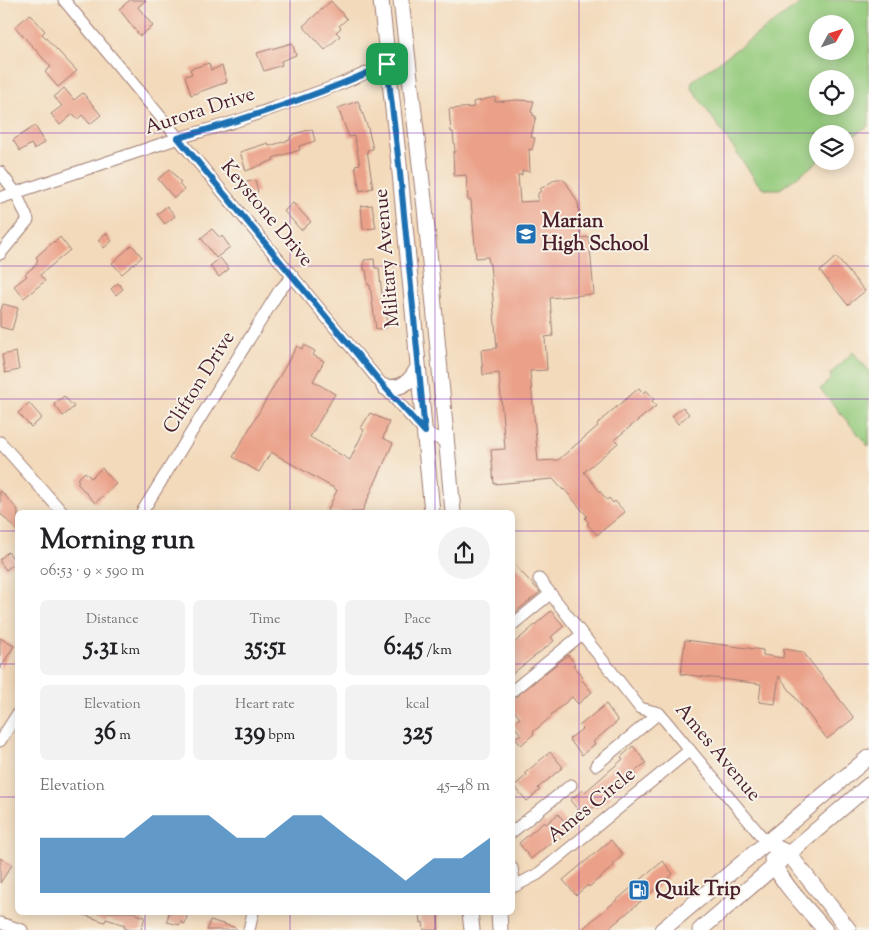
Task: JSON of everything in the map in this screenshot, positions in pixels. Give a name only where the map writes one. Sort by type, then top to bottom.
[{"type":"main road","name":"Military Avenue","points":[[380,0],[432,510]]},
{"type":"main road","name":"Military Avenue","points":[[401,0],[425,208],[453,510]]},
{"type":"main road","points":[[384,387],[396,387],[408,382],[418,366]]},
{"type":"main road","points":[[662,930],[869,757]]},
{"type":"main road","points":[[700,930],[869,785]]},
{"type":"main road","name":"Ames Avenue","points":[[767,843],[788,853],[849,930]]},
{"type":"main road","name":"Ames Avenue","points":[[767,843],[775,867],[792,891],[825,930]]},
{"type":"main road","points":[[470,915],[472,930]]},
{"type":"main road","points":[[499,915],[500,930]]},
{"type":"street","name":"Keystone Drive","points":[[64,0],[384,387],[425,432],[447,443]]},
{"type":"street","name":"Aurora Drive","points":[[0,198],[338,85],[387,64],[407,52]]},
{"type":"street","points":[[0,172],[16,193],[28,220],[0,254]]},
{"type":"street","name":"Clifton Drive","points":[[143,510],[279,291],[293,276]]},
{"type":"street","points":[[0,442],[60,510]]},
{"type":"street","name":"Ames Avenue","points":[[538,580],[640,708],[659,713],[767,843]]},
{"type":"street","points":[[515,622],[550,594]]},
{"type":"street","points":[[515,689],[581,635]]},
{"type":"street","name":"Ames Circle","points":[[596,765],[659,713]]},
{"type":"street","points":[[0,741],[15,718]]},
{"type":"street","name":"Ames Circle","points":[[515,886],[538,874],[690,750]]},
{"type":"street","name":"Ames Circle","points":[[515,830],[571,785]]},
{"type":"street","points":[[249,930],[253,915]]},
{"type":"street","points":[[0,923],[22,930]]},
{"type":"green space","points":[[805,0],[869,0],[869,125],[854,136],[854,125],[809,125],[809,168],[780,189],[766,189],[759,185],[691,87],[692,81]]},
{"type":"green space","points":[[853,352],[869,371],[869,447],[820,389],[831,379],[830,374]]},
{"type":"building","points":[[130,0],[146,0],[138,7],[153,26],[140,36],[119,9]]},
{"type":"building","points":[[331,1],[347,19],[339,26],[341,28],[336,32],[340,36],[325,50],[303,26]]},
{"type":"building","points":[[30,14],[45,31],[42,34],[77,71],[58,87],[45,72],[51,67],[15,27]]},
{"type":"building","points":[[292,43],[296,55],[281,61],[282,65],[264,71],[257,53]]},
{"type":"building","points":[[209,63],[211,70],[222,66],[227,82],[191,95],[185,76],[192,74],[190,69]]},
{"type":"building","points":[[64,88],[74,100],[83,93],[101,115],[90,124],[82,115],[78,119],[73,114],[60,125],[51,114],[62,106],[54,97]]},
{"type":"building","points":[[495,97],[495,102],[534,101],[531,112],[533,116],[536,116],[531,137],[535,138],[532,150],[529,149],[530,171],[522,171],[522,175],[518,175],[520,202],[538,201],[540,189],[556,179],[562,179],[566,182],[578,203],[581,238],[589,237],[594,294],[550,298],[553,336],[545,337],[547,370],[530,371],[538,461],[558,460],[639,388],[643,393],[646,390],[654,399],[652,401],[656,406],[615,439],[618,443],[584,472],[607,500],[609,498],[613,503],[615,501],[625,512],[597,535],[587,524],[589,523],[585,518],[587,516],[553,479],[494,484],[491,450],[505,449],[499,373],[483,375],[481,350],[497,348],[490,264],[488,257],[476,258],[471,200],[468,200],[466,175],[454,176],[453,152],[455,152],[449,109],[474,107],[473,102]]},
{"type":"building","points":[[358,101],[373,149],[367,150],[373,188],[360,191],[355,165],[360,164],[354,136],[349,137],[338,108]]},
{"type":"building","points":[[35,126],[45,142],[34,149],[31,144],[20,151],[13,140]]},
{"type":"building","points":[[312,129],[315,141],[299,146],[300,150],[273,158],[274,160],[246,171],[240,152],[268,143],[269,146],[290,140],[290,137],[294,134]]},
{"type":"building","points":[[170,169],[184,190],[174,198],[158,179]]},
{"type":"building","points":[[255,180],[258,192],[246,195],[243,183]]},
{"type":"building","points":[[293,203],[311,222],[301,230],[284,211]]},
{"type":"building","points":[[372,205],[376,228],[363,229],[361,206]]},
{"type":"building","points":[[167,206],[175,216],[165,224],[157,214]]},
{"type":"building","points":[[212,229],[220,238],[222,236],[230,247],[216,258],[201,238]]},
{"type":"building","points":[[106,233],[112,241],[104,248],[98,240]]},
{"type":"building","points":[[60,237],[70,250],[40,275],[45,281],[24,298],[14,286],[27,276],[25,274],[37,264],[38,260],[36,257]]},
{"type":"building","points":[[132,245],[142,257],[122,274],[112,263]]},
{"type":"building","points":[[836,257],[865,291],[848,305],[820,271]]},
{"type":"building","points":[[220,258],[229,269],[219,277],[210,266]]},
{"type":"building","points":[[374,259],[375,268],[379,268],[382,295],[385,295],[387,328],[376,329],[370,285],[368,285],[366,270],[364,270],[364,260]]},
{"type":"building","points":[[118,283],[123,289],[116,295],[111,289]]},
{"type":"building","points":[[3,304],[18,308],[12,330],[0,327],[0,313]]},
{"type":"building","points":[[304,345],[315,351],[313,355],[324,361],[313,381],[335,394],[310,437],[350,460],[364,430],[361,428],[370,413],[389,422],[383,438],[393,443],[363,510],[328,510],[337,490],[271,452],[259,472],[233,457],[297,346],[302,349]]},
{"type":"building","points":[[16,352],[19,370],[5,373],[2,355]]},
{"type":"building","points":[[64,396],[74,407],[63,416],[54,404]]},
{"type":"building","points":[[29,403],[42,418],[31,427],[18,413]]},
{"type":"building","points":[[683,407],[689,414],[678,424],[672,416]]},
{"type":"building","points":[[102,468],[116,484],[95,503],[77,483],[79,481],[77,479],[85,472],[91,478]]},
{"type":"building","points":[[0,490],[18,510],[15,510],[15,529],[0,515]]},
{"type":"building","points":[[8,552],[15,563],[6,570],[0,559]]},
{"type":"building","points":[[515,565],[540,592],[515,613]]},
{"type":"building","points":[[551,611],[564,626],[551,637],[554,641],[515,672],[515,642]]},
{"type":"building","points":[[0,638],[14,646],[0,669]]},
{"type":"building","points":[[685,640],[763,650],[763,655],[783,658],[784,649],[803,652],[854,718],[827,739],[779,676],[775,704],[759,702],[761,684],[681,674]]},
{"type":"building","points":[[568,655],[575,664],[573,665],[583,677],[581,679],[592,692],[578,704],[572,697],[521,745],[515,738],[521,734],[515,727],[515,722],[520,718],[515,712],[515,698]]},
{"type":"building","points":[[606,704],[618,721],[593,742],[595,744],[582,755],[569,739],[582,729],[579,726]]},
{"type":"building","points":[[633,746],[646,763],[634,772],[636,775],[609,795],[611,797],[598,808],[595,806],[583,816],[570,800],[583,790],[585,792],[623,759],[621,757]]},
{"type":"building","points":[[550,752],[563,767],[538,788],[540,790],[527,801],[515,787],[527,775],[525,773]]},
{"type":"building","points":[[558,814],[571,829],[558,840],[556,838],[531,859],[519,843],[544,822],[546,824]]},
{"type":"building","points":[[611,840],[623,855],[613,864],[614,866],[589,887],[588,885],[576,895],[563,880]]},
{"type":"building","points":[[0,858],[12,865],[0,883]]},
{"type":"building","points":[[663,861],[673,874],[607,930],[581,930]]},
{"type":"building","points":[[84,915],[139,915],[145,917],[141,930],[124,928],[125,925],[106,919],[105,922]]},
{"type":"building","points":[[168,915],[187,915],[185,924],[180,922],[180,925],[167,922]]},
{"type":"building","points":[[420,915],[438,915],[439,930],[424,930],[423,922],[421,923]]},
{"type":"building","points":[[210,920],[236,928],[236,930],[207,930]]},
{"type":"place","name":"Marian High School","points":[[526,234]]},
{"type":"place","name":"Quik Trip","points":[[639,890]]},
{"type":"route","points":[[387,64],[400,173],[425,432],[381,383],[178,138],[234,122],[338,85],[387,64]]}]
